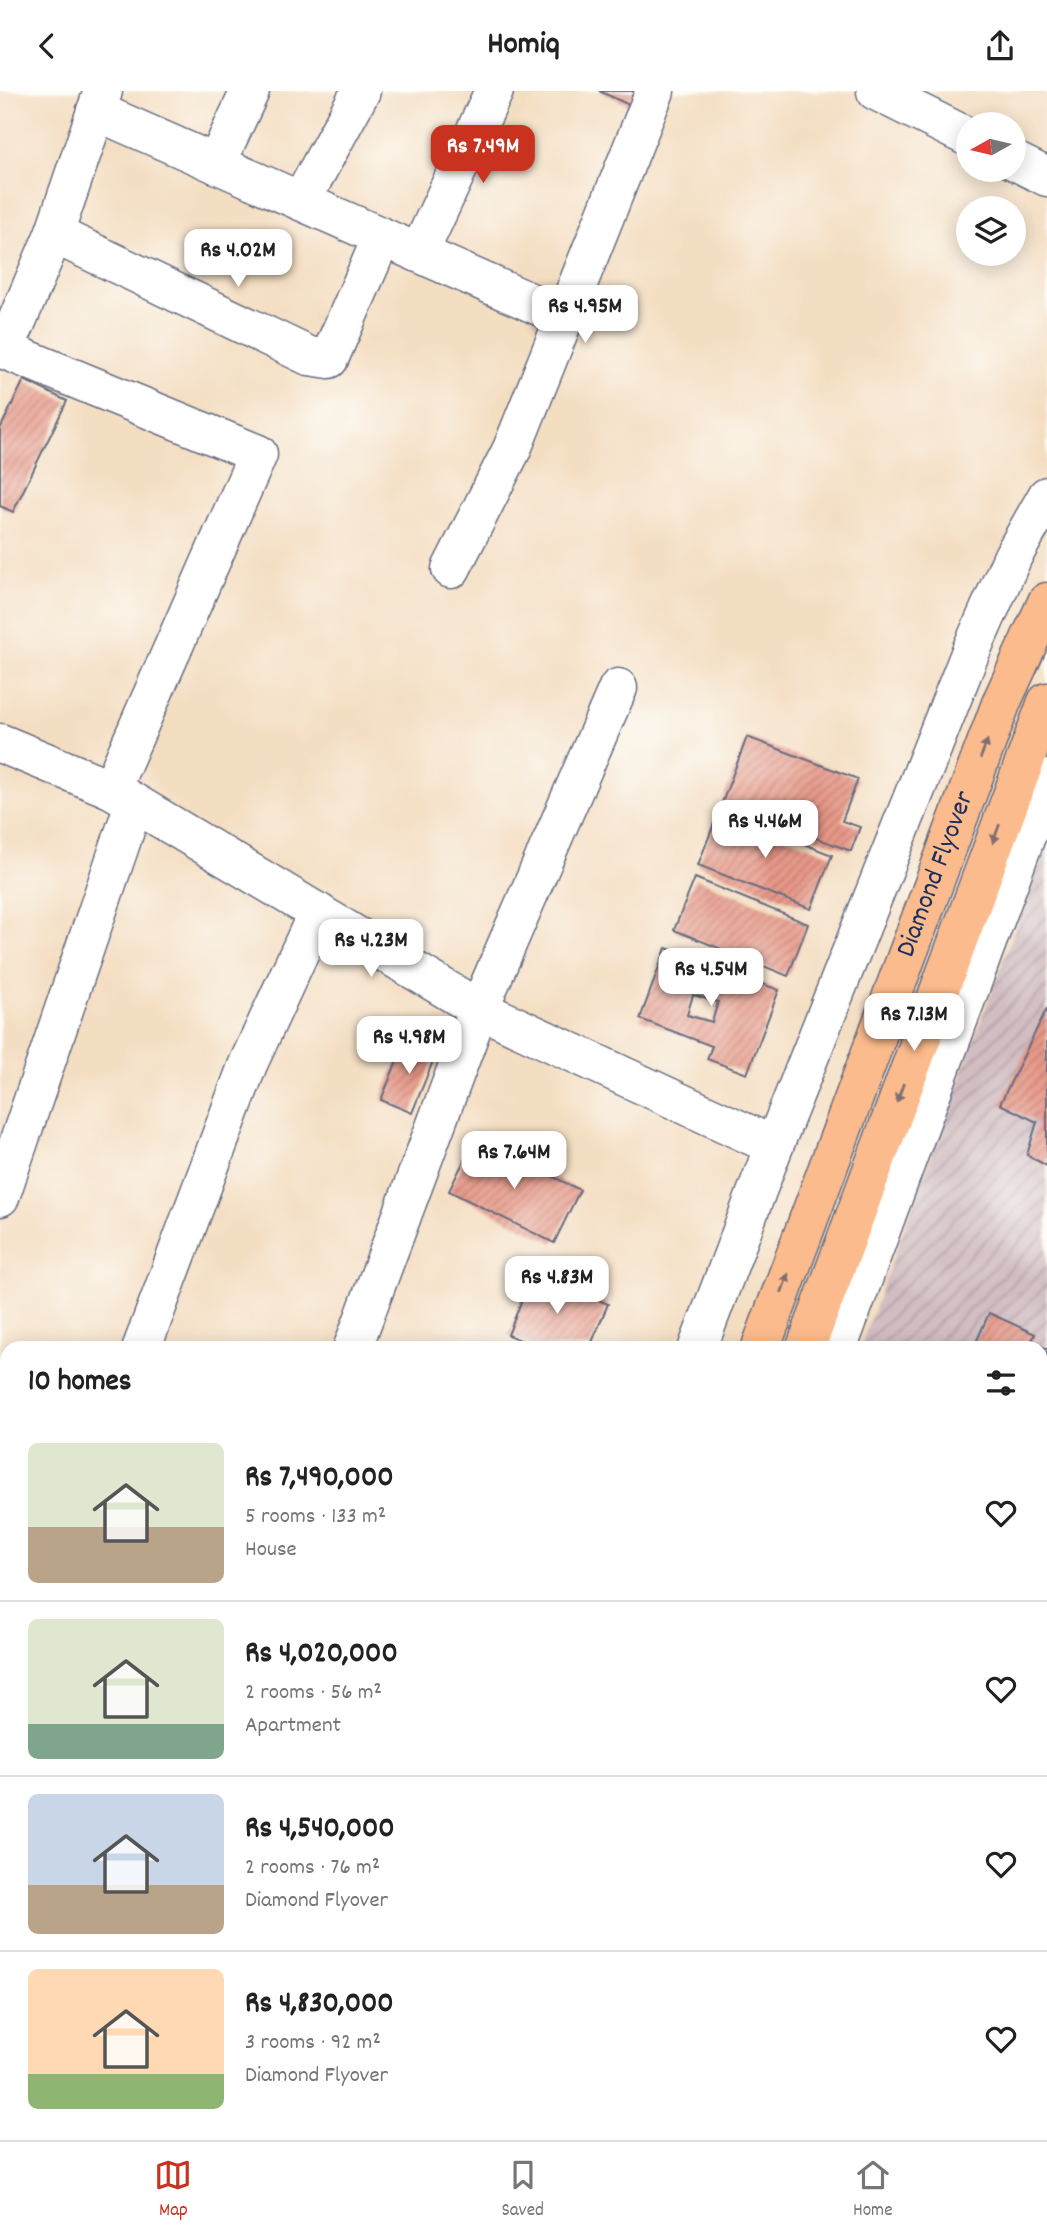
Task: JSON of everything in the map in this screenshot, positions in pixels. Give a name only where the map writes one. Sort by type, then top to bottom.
[{"type":"highway","name":"Diamond Flyover","points":[[763,1341],[1002,701],[1047,602]]},
{"type":"highway","name":"Diamond Flyover","points":[[808,1341],[1047,702]]},
{"type":"street","points":[[216,164],[250,91]]},
{"type":"street","points":[[301,201],[361,91]]},
{"type":"street","points":[[451,569],[512,449],[655,91]]},
{"type":"street","points":[[876,91],[956,131]]},
{"type":"street","points":[[419,253],[488,93]]},
{"type":"street","points":[[0,1198],[122,797],[258,454],[7,338],[54,234],[99,101],[216,164],[564,317]]},
{"type":"street","points":[[1026,166],[1047,177]]},
{"type":"street","points":[[54,234],[309,356],[329,359],[382,237]]},
{"type":"street","points":[[700,1341],[774,1146],[971,651],[1013,556],[1047,496]]},
{"type":"street","points":[[355,1341],[480,1009],[618,688]]},
{"type":"street","points":[[0,743],[122,797],[480,1009],[774,1146]]},
{"type":"street","points":[[840,1341],[1047,779]]},
{"type":"street","points":[[144,1341],[248,1064],[318,912]]},
{"type":"shaded area","points":[[1047,842],[1047,1341],[862,1341]]},
{"type":"building","points":[[599,91],[636,91],[629,105]]},
{"type":"building","points":[[24,380],[67,401],[13,512],[0,506],[0,429]]},
{"type":"building","points":[[747,737],[858,779],[842,821],[860,827],[851,851],[722,803]]},
{"type":"building","points":[[719,811],[832,855],[811,909],[698,865]]},
{"type":"building","points":[[695,878],[808,924],[788,976],[674,930]]},
{"type":"building","points":[[666,948],[779,990],[747,1074],[707,1059],[712,1046],[640,1019]],"holes":[[[693,995],[718,1002],[712,1022],[687,1015]]]},
{"type":"building","points":[[1047,1008],[1047,1166],[1027,1155],[1037,1122],[1000,1104]]},
{"type":"building","points":[[406,1039],[437,1051],[412,1113],[381,1100]]},
{"type":"building","points":[[475,1138],[580,1190],[554,1243],[449,1191]]},
{"type":"building","points":[[533,1272],[608,1304],[593,1341],[522,1341],[508,1335]]},
{"type":"building","points":[[989,1313],[1035,1334],[1032,1341],[977,1341]]}]
